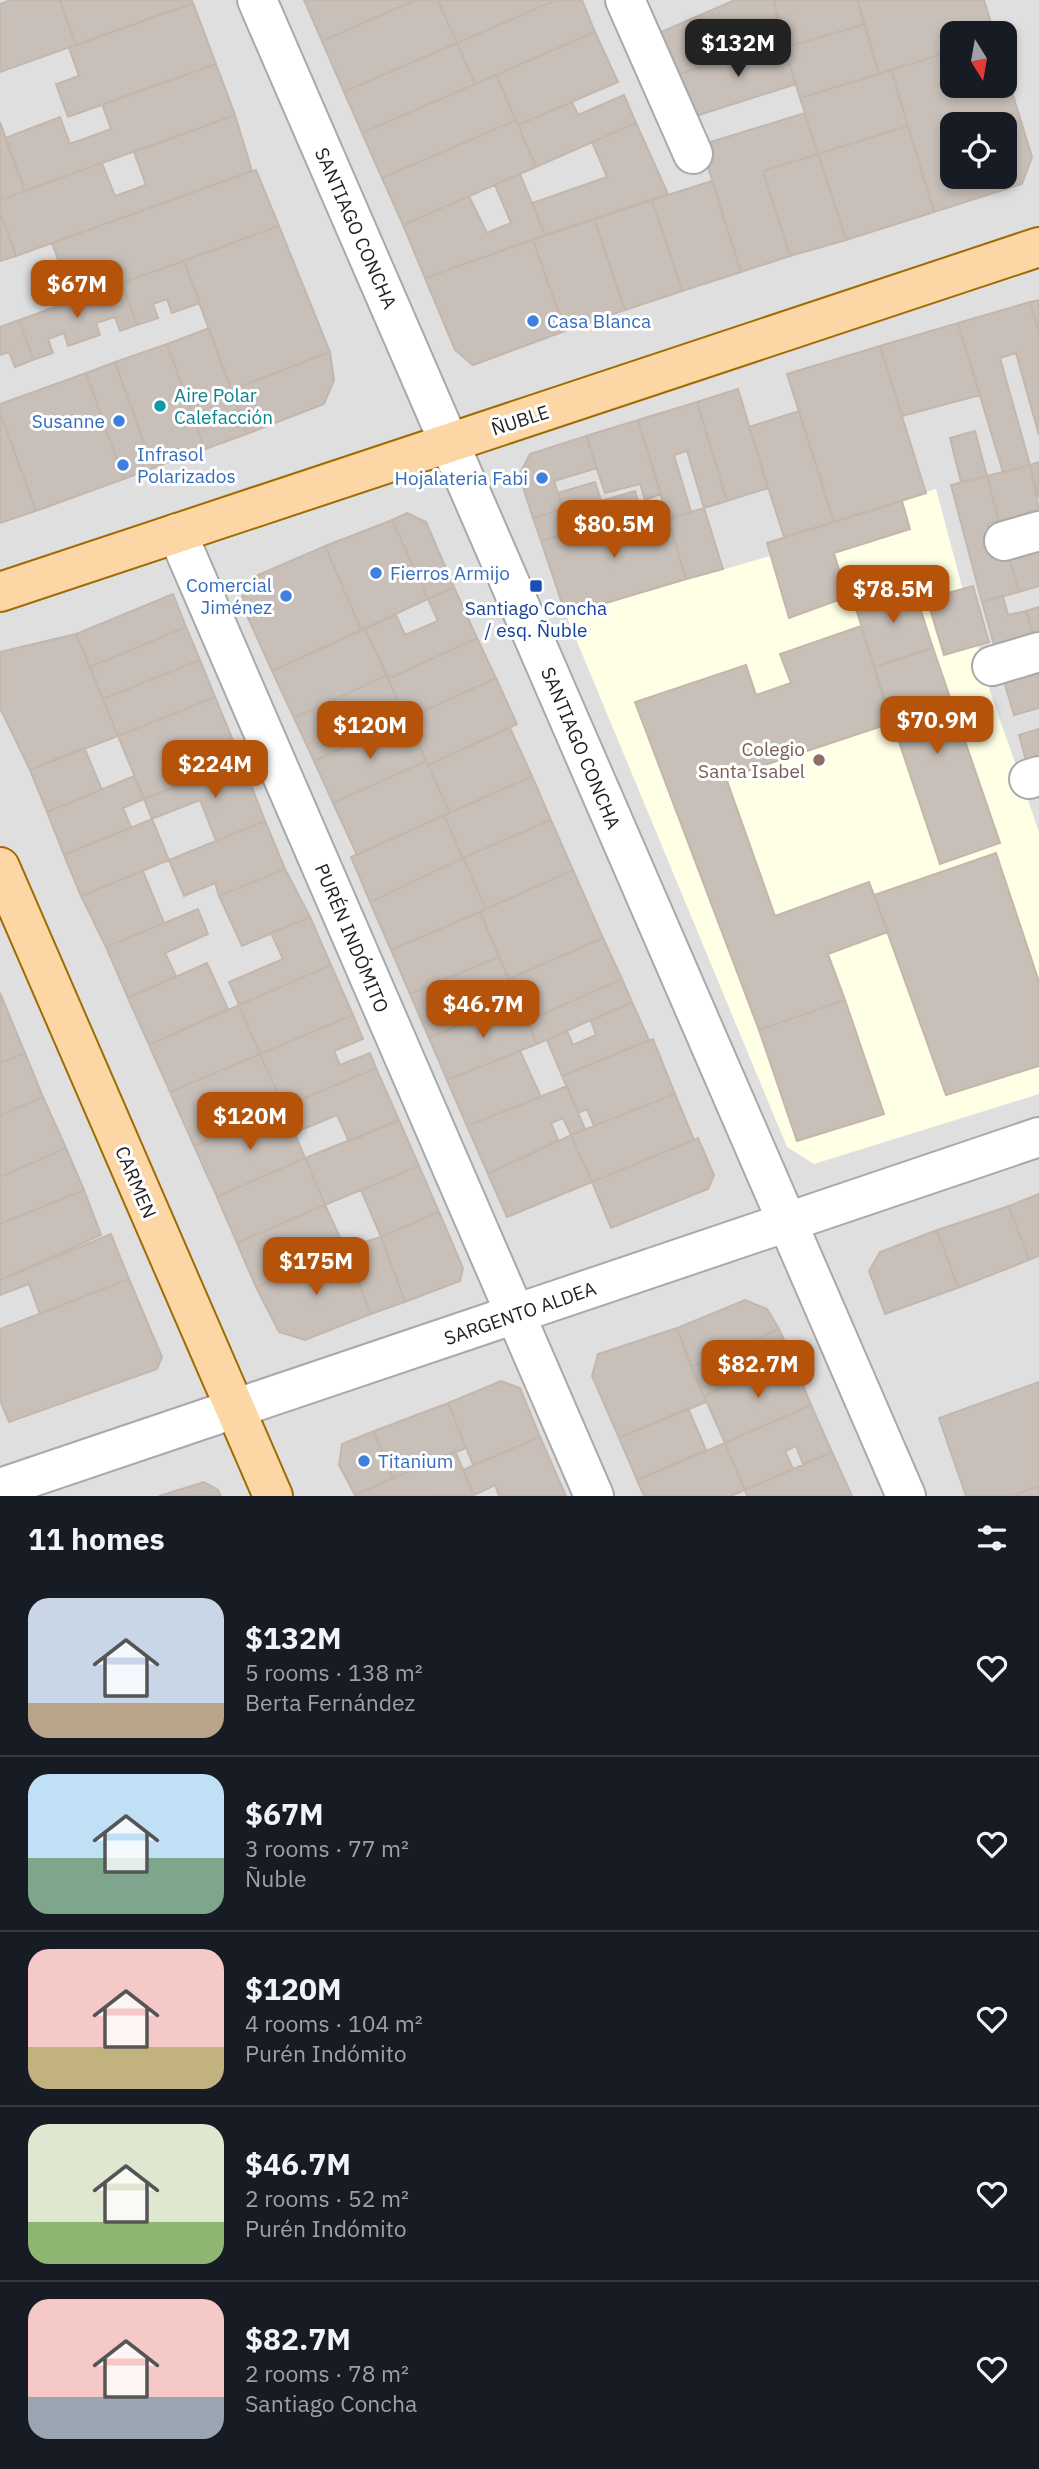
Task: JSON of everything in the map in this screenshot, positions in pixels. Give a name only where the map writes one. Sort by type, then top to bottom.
[{"type":"main road","name":"ÑUBLE","points":[[0,592],[1039,247]]},
{"type":"main road","name":"CARMEN","points":[[0,867],[273,1496]]},
{"type":"street","name":"SANTIAGO CONCHA","points":[[257,0],[906,1496]]},
{"type":"street","points":[[625,0],[693,154]]},
{"type":"street","name":"PURÉN INDÓMITO","points":[[177,533],[594,1496]]},
{"type":"street","points":[[992,666],[1039,652]]},
{"type":"street","name":"SARGENTO ALDEA","points":[[0,1488],[1039,1137]]},
{"type":"shaded area","points":[[0,0],[1039,0],[1039,1496],[0,1496]]},
{"type":"shaded area","name":"Colegio Santa Isabel","points":[[936,489],[989,688],[1039,832],[1039,1094],[814,1164],[787,1147],[566,615],[770,556],[767,543]]},
{"type":"building","points":[[11,0],[60,0],[76,45],[0,72],[0,4]]},
{"type":"building","points":[[60,0],[191,0],[193,3],[76,45]]},
{"type":"building","points":[[304,0],[416,0],[322,41]]},
{"type":"building","points":[[416,0],[438,0],[457,43],[344,92],[322,41]]},
{"type":"building","points":[[438,0],[556,0],[457,43]]},
{"type":"building","points":[[556,0],[582,0],[595,32],[475,84],[457,43]]},
{"type":"building","points":[[735,0],[774,0],[782,41],[680,74],[661,32]]},
{"type":"building","points":[[774,0],[857,0],[865,24],[784,48]]},
{"type":"building","points":[[857,0],[984,0],[990,21],[940,21],[940,55],[879,74]]},
{"type":"building","points":[[193,3],[216,64],[68,117],[56,84],[79,76],[69,48]]},
{"type":"building","points":[[865,24],[879,74],[800,98],[784,48]]},
{"type":"building","points":[[595,32],[618,82],[518,125],[496,75]]},
{"type":"building","points":[[782,41],[796,84],[693,117],[680,74]]},
{"type":"building","points":[[457,43],[475,84],[362,133],[344,92]]},
{"type":"building","points":[[940,55],[940,98],[1014,98],[1032,157],[1022,184],[1017,186],[1017,112],[940,112],[940,189],[1006,189],[934,212],[891,70]]},
{"type":"building","points":[[216,64],[235,115],[25,191],[5,138],[60,117],[70,144],[111,129],[102,104]]},
{"type":"building","points":[[891,70],[908,126],[818,154],[800,98]]},
{"type":"building","points":[[496,75],[516,120],[382,178],[362,133]]},
{"type":"building","points":[[624,95],[636,123],[536,167],[518,125],[572,102],[578,115]]},
{"type":"building","points":[[805,113],[818,154],[763,171],[790,256],[741,272],[701,145]]},
{"type":"building","points":[[235,115],[252,171],[16,256],[0,211],[0,200],[102,163],[115,196],[146,185],[134,152]]},
{"type":"building","points":[[516,120],[536,167],[403,225],[382,178]]},
{"type":"building","points":[[0,122],[25,191],[0,200]]},
{"type":"building","points":[[636,123],[668,194],[545,235],[532,203],[607,177],[592,142]]},
{"type":"building","points":[[908,126],[934,212],[846,240],[818,154]]},
{"type":"building","points":[[818,154],[846,240],[790,256],[763,171]]},
{"type":"building","points":[[256,170],[279,226],[73,301],[52,243]]},
{"type":"building","points":[[520,174],[545,235],[425,278],[403,225],[469,196],[487,233],[511,223],[495,185]]},
{"type":"building","points":[[712,181],[741,272],[682,291],[652,200]]},
{"type":"building","points":[[652,200],[682,291],[625,310],[594,219]]},
{"type":"building","points":[[0,211],[16,256],[0,261]]},
{"type":"building","points":[[594,219],[625,310],[565,331],[533,240]]},
{"type":"building","points":[[279,226],[330,352],[231,390],[184,261]]},
{"type":"building","points":[[533,240],[565,331],[473,365],[455,350],[425,278]]},
{"type":"building","points":[[184,261],[200,303],[172,313],[167,299],[153,304],[158,318],[137,325],[122,283]]},
{"type":"building","points":[[122,283],[137,325],[120,331],[115,317],[96,323],[100,335],[68,346],[64,333],[48,339],[53,353],[33,360],[19,320]]},
{"type":"building","points":[[1039,300],[1039,333],[1030,302]]},
{"type":"building","points":[[1030,302],[1039,333],[1039,435],[1016,353],[1000,358],[1030,465],[1003,472],[958,323]]},
{"type":"building","points":[[19,320],[33,360],[15,367],[9,352],[0,355],[0,327]]},
{"type":"building","points":[[958,323],[980,395],[902,416],[880,346]]},
{"type":"building","points":[[209,328],[247,434],[205,449],[167,344]]},
{"type":"building","name":"Aire Polar Calefacción","points":[[167,344],[205,449],[153,468],[115,362]]},
{"type":"building","points":[[880,346],[926,493],[834,522],[787,374]]},
{"type":"building","points":[[330,352],[334,380],[324,404],[247,434],[231,390]]},
{"type":"building","name":"Susanne","points":[[115,362],[153,468],[124,479],[86,373]]},
{"type":"building","points":[[86,373],[124,479],[36,511],[0,412],[0,404]]},
{"type":"building","points":[[738,389],[768,488],[727,501],[697,402]]},
{"type":"building","points":[[697,402],[727,501],[704,508],[687,451],[674,455],[691,512],[668,519],[638,420]]},
{"type":"building","points":[[799,411],[834,522],[784,537],[749,427]]},
{"type":"building","points":[[0,412],[36,511],[0,523]]},
{"type":"building","points":[[638,420],[661,494],[645,500],[640,484],[605,493],[586,436]]},
{"type":"building","points":[[975,431],[987,476],[961,482],[950,438]]},
{"type":"building","name":"Hojalateria Fabi","points":[[586,436],[597,468],[554,481],[563,509],[533,518],[519,475],[530,454]]},
{"type":"building","points":[[1039,462],[1039,498],[1030,465]]},
{"type":"building","points":[[1030,465],[1039,510],[999,521],[987,476]]},
{"type":"building","points":[[987,476],[999,521],[988,524],[995,552],[1007,549],[1019,592],[982,602],[951,485]]},
{"type":"building","points":[[595,482],[608,522],[570,533],[558,493]]},
{"type":"building","points":[[635,491],[641,512],[608,522],[601,501]]},
{"type":"building","points":[[902,501],[910,529],[834,553],[847,597],[789,618],[767,543]]},
{"type":"building","points":[[664,505],[686,579],[566,615],[541,541]]},
{"type":"building","points":[[704,508],[723,569],[686,579],[668,519]]},
{"type":"building","points":[[563,509],[570,533],[541,541],[533,518]]},
{"type":"building","points":[[407,513],[426,522],[454,587],[428,599],[392,520]]},
{"type":"building","name":"Fierros Armijo","points":[[392,520],[428,599],[361,630],[325,546]]},
{"type":"building","points":[[1039,540],[1039,586],[1019,592],[1007,549]]},
{"type":"building","points":[[325,546],[361,630],[272,671],[240,600],[258,575]]},
{"type":"building","points":[[912,583],[933,648],[874,667],[854,602]]},
{"type":"building","points":[[973,586],[989,642],[944,655],[927,599]]},
{"type":"building","points":[[454,587],[477,638],[388,679],[365,629],[396,615],[405,635],[438,621],[428,599]]},
{"type":"building","points":[[173,594],[186,627],[90,667],[76,634]]},
{"type":"building","points":[[1003,596],[1008,615],[1026,611],[1035,641],[996,652],[982,602]]},
{"type":"building","points":[[1039,607],[1039,640],[1035,641],[1026,611]]},
{"type":"building","points":[[861,626],[891,723],[726,778],[775,916],[869,882],[888,932],[828,954],[845,1000],[759,1030],[635,702],[746,665],[756,695],[791,683],[780,654]]},
{"type":"building","points":[[186,627],[200,660],[103,699],[90,667]]},
{"type":"building","points":[[365,629],[387,675],[294,718],[272,671]]},
{"type":"building","points":[[76,634],[118,736],[30,770],[0,708],[0,652]]},
{"type":"building","points":[[477,638],[496,678],[406,719],[388,679]]},
{"type":"building","points":[[933,648],[1000,843],[940,864],[874,667]]},
{"type":"building","points":[[200,660],[215,697],[118,736],[103,699]]},
{"type":"building","points":[[1039,661],[1039,708],[1014,715],[1001,671]]},
{"type":"building","points":[[387,675],[406,719],[314,761],[294,718]]},
{"type":"building","points":[[496,678],[517,724],[428,765],[406,719]]},
{"type":"building","points":[[215,697],[241,760],[144,799],[118,736]]},
{"type":"building","points":[[406,719],[426,761],[333,803],[314,761]]},
{"type":"building","points":[[510,728],[532,776],[450,813],[428,765]]},
{"type":"building","points":[[1039,729],[1039,761],[1027,764],[1019,735]]},
{"type":"building","points":[[84,747],[102,790],[47,812],[30,770]]},
{"type":"building","points":[[241,760],[265,821],[216,841],[200,800],[152,819],[144,799]]},
{"type":"building","points":[[426,761],[450,813],[357,855],[333,803]]},
{"type":"building","points":[[134,776],[144,799],[123,808],[131,827],[64,855],[47,812]]},
{"type":"building","points":[[532,776],[551,820],[463,858],[444,815]]},
{"type":"building","points":[[444,815],[463,858],[370,902],[351,857]]},
{"type":"building","points":[[152,819],[169,860],[81,896],[64,855]]},
{"type":"building","points":[[551,820],[573,870],[486,909],[463,858]]},
{"type":"building","points":[[265,821],[285,869],[219,896],[215,883],[184,896],[169,860]]},
{"type":"building","points":[[996,853],[1039,982],[1039,1066],[946,1095],[874,895]]},
{"type":"building","points":[[463,858],[486,909],[391,950],[370,902]]},
{"type":"building","points":[[285,869],[310,917],[242,946],[219,896]]},
{"type":"building","points":[[573,870],[603,938],[509,979],[480,912]]},
{"type":"building","points":[[143,871],[164,923],[106,947],[81,896]]},
{"type":"building","points":[[198,909],[208,934],[165,953],[176,976],[128,998],[106,947]]},
{"type":"building","points":[[480,912],[499,957],[410,994],[391,950]]},
{"type":"building","points":[[310,917],[331,965],[239,1005],[229,982],[283,959],[271,933]]},
{"type":"building","points":[[603,938],[622,979],[527,1021],[509,979]]},
{"type":"building","points":[[499,957],[518,1000],[429,1038],[410,994]]},
{"type":"building","points":[[207,963],[228,1009],[149,1045],[128,998]]},
{"type":"building","points":[[331,965],[353,1015],[260,1054],[239,1005]]},
{"type":"building","points":[[622,979],[632,1002],[537,1044],[527,1021]]},
{"type":"building","points":[[0,993],[25,1053],[0,1063]]},
{"type":"building","points":[[518,1000],[537,1044],[447,1080],[429,1038]]},
{"type":"building","points":[[845,1000],[884,1114],[797,1141],[759,1030]]},
{"type":"building","points":[[632,1002],[649,1040],[562,1076],[547,1040],[567,1031],[573,1045],[596,1035],[591,1021]]},
{"type":"building","points":[[239,1005],[260,1054],[170,1092],[149,1045]]},
{"type":"building","points":[[353,1015],[363,1039],[334,1051],[340,1065],[370,1053],[376,1068],[284,1107],[260,1054]]},
{"type":"building","points":[[653,1039],[675,1094],[594,1126],[587,1109],[578,1113],[562,1076]]},
{"type":"building","points":[[520,1051],[541,1097],[467,1126],[447,1080]]},
{"type":"building","points":[[25,1053],[43,1097],[0,1115],[0,1063]]},
{"type":"building","points":[[260,1054],[284,1107],[194,1146],[170,1092]]},
{"type":"building","points":[[376,1068],[399,1120],[349,1142],[337,1115],[294,1133],[284,1107]]},
{"type":"building","points":[[567,1086],[585,1129],[571,1135],[563,1118],[551,1123],[558,1140],[488,1174],[467,1126]]},
{"type":"building","points":[[675,1094],[694,1140],[592,1182],[571,1135]]},
{"type":"building","points":[[43,1097],[66,1148],[0,1177],[0,1115]]},
{"type":"building","points":[[284,1107],[305,1158],[217,1197],[194,1146]]},
{"type":"building","points":[[399,1120],[419,1166],[325,1205],[305,1158]]},
{"type":"building","points":[[571,1135],[592,1182],[507,1217],[488,1174]]},
{"type":"building","points":[[698,1138],[714,1175],[708,1189],[611,1228],[592,1182]]},
{"type":"building","points":[[66,1148],[84,1190],[0,1224],[0,1177]]},
{"type":"building","points":[[305,1158],[325,1205],[237,1243],[217,1197]]},
{"type":"building","points":[[419,1166],[439,1212],[381,1237],[361,1190]]},
{"type":"building","points":[[84,1190],[101,1235],[0,1280],[0,1224]]},
{"type":"building","points":[[1039,1194],[1039,1256],[1029,1260],[1009,1206]]},
{"type":"building","points":[[325,1205],[345,1248],[256,1287],[237,1243]]},
{"type":"building","points":[[1009,1206],[1029,1260],[958,1288],[937,1230]]},
{"type":"building","points":[[439,1212],[463,1268],[460,1281],[405,1302],[381,1237]]},
{"type":"building","points":[[937,1230],[958,1288],[885,1314],[869,1271],[880,1252]]},
{"type":"building","points":[[111,1234],[129,1279],[40,1314],[29,1284],[0,1295],[0,1280]]},
{"type":"building","points":[[381,1237],[405,1302],[371,1314],[345,1248]]},
{"type":"building","points":[[345,1248],[371,1314],[305,1340],[279,1332],[256,1287]]},
{"type":"building","points":[[129,1279],[162,1357],[157,1369],[9,1422],[0,1400],[0,1329]]},
{"type":"building","points":[[745,1300],[767,1309],[779,1329],[691,1367],[677,1328]]},
{"type":"building","points":[[677,1328],[706,1402],[619,1438],[592,1376],[598,1354]]},
{"type":"building","points":[[779,1329],[792,1357],[704,1396],[691,1367]]},
{"type":"building","points":[[792,1357],[811,1405],[725,1443],[704,1396]]},
{"type":"building","points":[[501,1381],[520,1388],[540,1437],[473,1465],[448,1403]]},
{"type":"building","points":[[1039,1382],[1039,1486],[1011,1496],[966,1496],[939,1418]]},
{"type":"building","points":[[448,1403],[466,1448],[393,1478],[374,1431]]},
{"type":"building","points":[[811,1405],[832,1452],[803,1464],[796,1446],[785,1451],[793,1469],[745,1490],[725,1443]]},
{"type":"building","points":[[688,1408],[706,1450],[637,1480],[619,1438]]},
{"type":"building","points":[[374,1431],[393,1478],[355,1495],[339,1465],[342,1444]]},
{"type":"building","points":[[540,1437],[566,1496],[499,1496],[495,1485],[474,1495],[463,1470]]},
{"type":"building","points":[[725,1443],[745,1490],[731,1496],[644,1496],[637,1480]]},
{"type":"building","points":[[455,1451],[474,1495],[355,1496],[355,1495]]},
{"type":"building","points":[[832,1452],[852,1496],[747,1496],[745,1490]]},
{"type":"building","points":[[204,1482],[218,1490],[221,1496],[159,1496]]},
{"type":"building","points":[[1039,1486],[1039,1496],[1011,1496]]},
{"type":"place","name":"Casa Blanca","points":[[533,321]]},
{"type":"place","name":"Aire Polar Calefacción","points":[[160,406]]},
{"type":"place","name":"Susanne","points":[[119,421]]},
{"type":"place","name":"Infrasol Polarizados","points":[[123,465]]},
{"type":"place","name":"Hojalateria Fabi","points":[[542,478]]},
{"type":"place","name":"Fierros Armijo","points":[[376,573]]},
{"type":"place","name":"Santiago Concha / esq. Ñuble","points":[[536,586]]},
{"type":"place","name":"Comercial Jiménez","points":[[286,596]]},
{"type":"place","name":"Colegio Santa Isabel","points":[[819,760]]},
{"type":"place","name":"Titanium","points":[[364,1461]]}]
